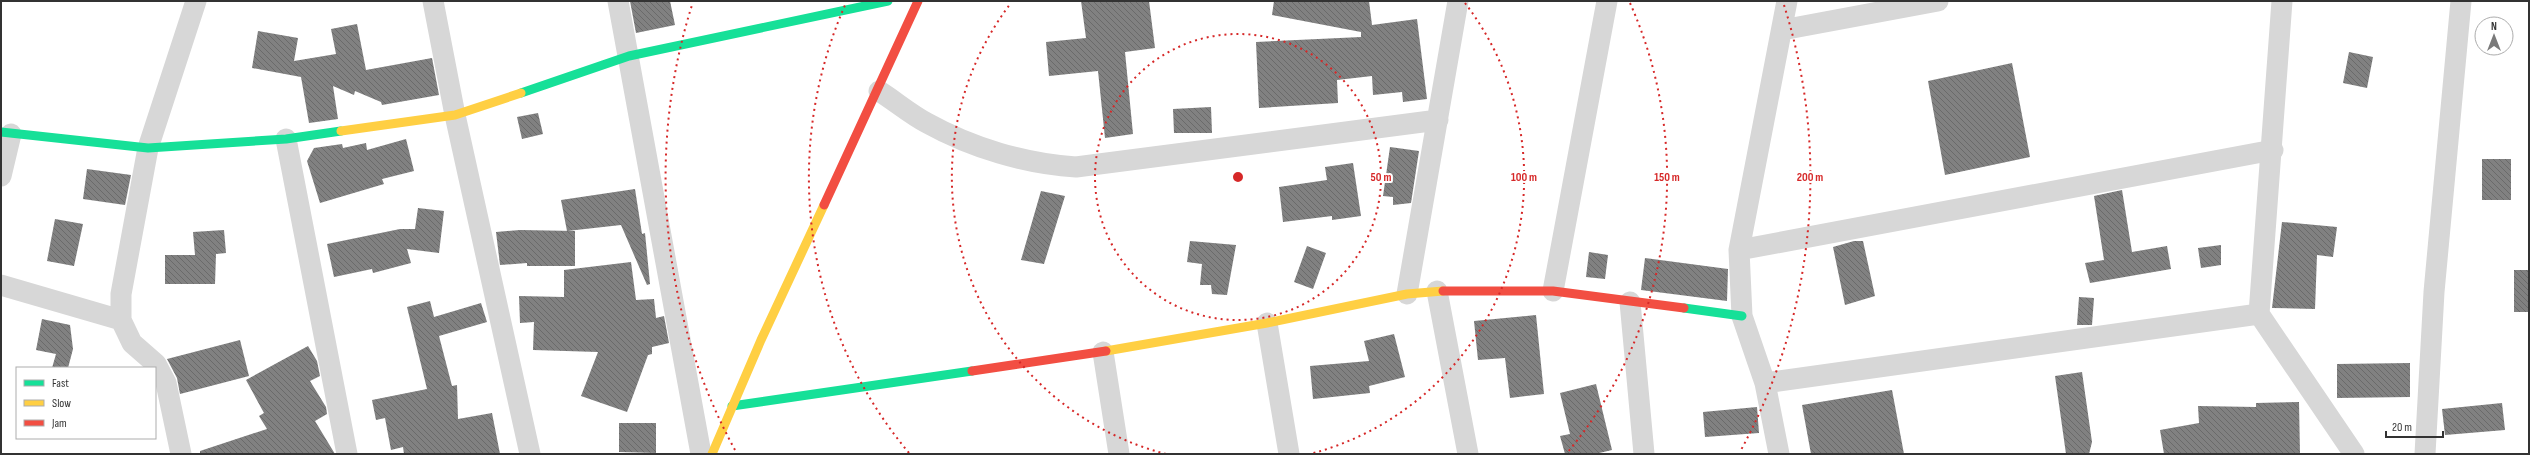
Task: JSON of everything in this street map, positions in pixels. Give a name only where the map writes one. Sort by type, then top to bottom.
[{"type":"street","points":[[181,454],[166,383],[156,364],[132,343],[121,320],[121,294],[148,148],[196,1]]},
{"type":"street","points":[[433,1],[455,115],[530,454]]},
{"type":"street","points":[[618,1],[702,454]]},
{"type":"street","points":[[1,176],[6,133],[148,148],[286,139],[455,115],[629,56],[888,1]]},
{"type":"street","points":[[712,454],[732,406],[820,211],[879,91],[918,1]]},
{"type":"street","points":[[1407,294],[1458,1]]},
{"type":"street","points":[[1553,291],[1607,1]]},
{"type":"street","points":[[1779,454],[1765,383],[1742,316],[1739,250],[1787,1]]},
{"type":"street","points":[[1782,30],[1938,1]]},
{"type":"street","points":[[2282,1],[2273,150],[2259,314],[2354,454]]},
{"type":"street","points":[[2425,454],[2434,292],[2461,1]]},
{"type":"street","points":[[879,91],[927,123],[971,142],[1024,160],[1048,165],[1076,167],[1438,120]]},
{"type":"street","points":[[286,139],[347,454]]},
{"type":"street","points":[[1739,250],[2273,150]]},
{"type":"street","points":[[1,285],[121,320]]},
{"type":"street","points":[[732,406],[1103,352],[1267,323],[1407,294],[1437,291],[1553,291],[1742,316]]},
{"type":"street","points":[[1437,291],[1468,454]]},
{"type":"street","points":[[1630,302],[1644,454]]},
{"type":"street","points":[[1765,383],[2259,314]]},
{"type":"street","points":[[1267,323],[1289,454]]},
{"type":"street","points":[[1103,352],[1119,454]]},
{"type":"building","points":[[630,1],[670,1],[675,25],[636,33]]},
{"type":"building","points":[[1081,1],[1149,1],[1155,48],[1125,52],[1133,134],[1105,138],[1098,71],[1049,76],[1046,42],[1086,38]]},
{"type":"building","points":[[1274,1],[1369,1],[1372,25],[1417,19],[1427,99],[1403,102],[1402,92],[1373,95],[1372,76],[1337,80],[1338,103],[1259,108],[1256,42],[1361,37],[1361,32],[1272,15]]},
{"type":"building","points":[[357,24],[366,70],[432,58],[439,95],[382,105],[381,102],[355,91],[354,95],[333,86],[338,119],[309,123],[301,77],[252,68],[258,31],[298,38],[294,61],[336,54],[331,29]]},
{"type":"building","points":[[2349,52],[2373,57],[2367,88],[2343,83]]},
{"type":"building","points":[[2012,63],[2030,157],[1945,175],[1928,81]]},
{"type":"building","points":[[1211,107],[1212,133],[1174,133],[1173,109]]},
{"type":"building","points":[[538,113],[543,134],[522,139],[517,117]]},
{"type":"building","points":[[406,139],[414,171],[382,179],[384,184],[320,203],[307,161],[314,148],[342,144],[343,148],[366,143],[367,150]]},
{"type":"building","points":[[1390,147],[1419,151],[1411,203],[1393,205],[1393,197],[1383,196]]},
{"type":"building","points":[[2482,159],[2511,159],[2511,200],[2482,200]]},
{"type":"building","points":[[1353,163],[1361,216],[1332,220],[1332,216],[1283,222],[1279,187],[1327,180],[1325,167]]},
{"type":"building","points":[[87,169],[131,175],[125,205],[83,199]]},
{"type":"building","points":[[635,189],[642,234],[645,233],[650,284],[647,285],[621,225],[567,231],[561,200]]},
{"type":"building","points":[[2122,190],[2132,252],[2167,246],[2171,269],[2090,283],[2085,263],[2104,260],[2094,196]]},
{"type":"building","points":[[1041,191],[1065,196],[1044,264],[1021,260]]},
{"type":"building","points":[[418,208],[444,211],[439,253],[407,249],[411,263],[373,273],[372,269],[334,277],[327,244],[400,229],[415,229]]},
{"type":"building","points":[[55,219],[83,224],[74,266],[47,261]]},
{"type":"building","points":[[2282,222],[2337,227],[2333,257],[2317,255],[2315,309],[2272,308]]},
{"type":"building","points":[[224,230],[226,253],[216,254],[215,284],[165,284],[165,255],[195,255],[193,232]]},
{"type":"building","points":[[520,230],[575,231],[575,266],[527,266],[527,263],[500,265],[496,232]]},
{"type":"building","points":[[1190,241],[1236,245],[1227,295],[1212,294],[1211,285],[1200,285],[1202,264],[1187,262]]},
{"type":"building","points":[[1854,241],[1863,241],[1875,296],[1845,305],[1833,247]]},
{"type":"building","points":[[2221,245],[2221,265],[2201,268],[2198,248]]},
{"type":"building","points":[[1307,246],[1326,253],[1313,289],[1294,282]]},
{"type":"building","points":[[1589,252],[1608,255],[1605,279],[1586,277]]},
{"type":"building","points":[[1645,258],[1728,269],[1727,301],[1641,290]]},
{"type":"building","points":[[631,262],[636,300],[654,299],[656,318],[664,316],[669,343],[652,347],[652,354],[648,355],[627,412],[581,396],[598,352],[533,350],[534,322],[520,323],[519,296],[564,297],[564,270]]},
{"type":"building","points":[[2514,270],[2529,270],[2529,312],[2514,312]]},
{"type":"building","points":[[2079,297],[2094,298],[2092,325],[2077,325]]},
{"type":"building","points":[[430,301],[434,317],[481,303],[487,322],[439,336],[452,386],[457,385],[458,419],[492,413],[500,454],[404,454],[403,447],[391,450],[385,418],[376,420],[372,400],[427,389],[407,307]]},
{"type":"building","points":[[1536,315],[1544,394],[1510,398],[1505,358],[1478,360],[1474,321]]},
{"type":"building","points":[[42,319],[70,325],[73,349],[68,367],[52,367],[56,354],[36,350]]},
{"type":"building","points":[[1394,334],[1405,377],[1369,386],[1370,393],[1313,399],[1310,366],[1369,361],[1364,341]]},
{"type":"building","points":[[240,340],[249,376],[180,394],[177,378],[167,359]]},
{"type":"building","points":[[308,346],[317,361],[320,376],[310,381],[326,407],[327,414],[315,421],[335,454],[200,454],[200,451],[267,429],[259,416],[264,413],[246,380]]},
{"type":"building","points":[[2410,363],[2410,397],[2337,398],[2337,364]]},
{"type":"building","points":[[2082,372],[2092,442],[2089,454],[2066,454],[2055,376]]},
{"type":"building","points":[[1596,384],[1612,450],[1595,454],[1565,454],[1560,436],[1570,434],[1560,393]]},
{"type":"building","points":[[1892,390],[1904,454],[1811,454],[1802,405]]},
{"type":"building","points":[[2299,402],[2300,454],[2164,454],[2160,430],[2199,423],[2198,406],[2256,407],[2256,403]]},
{"type":"building","points":[[2502,403],[2505,430],[2445,435],[2442,409]]},
{"type":"building","points":[[1757,407],[1759,433],[1705,437],[1703,412]]},
{"type":"building","points":[[619,423],[656,423],[656,453],[619,452]]},
{"type":"traffic: fast","points":[[521,93],[629,56],[888,1]]},
{"type":"traffic: fast","points":[[1,132],[148,148],[286,139],[341,131]]},
{"type":"traffic: fast","points":[[1684,308],[1742,316]]},
{"type":"traffic: fast","points":[[732,406],[972,371]]},
{"type":"traffic: slow","points":[[341,131],[455,115],[521,93]]},
{"type":"traffic: slow","points":[[712,454],[761,340],[824,205]]},
{"type":"traffic: slow","points":[[1106,351],[1267,323],[1407,294],[1443,291]]},
{"type":"traffic: jam","points":[[824,205],[918,1]]},
{"type":"traffic: jam","points":[[1443,291],[1553,291],[1684,308]]},
{"type":"traffic: jam","points":[[972,371],[1106,351]]}]
